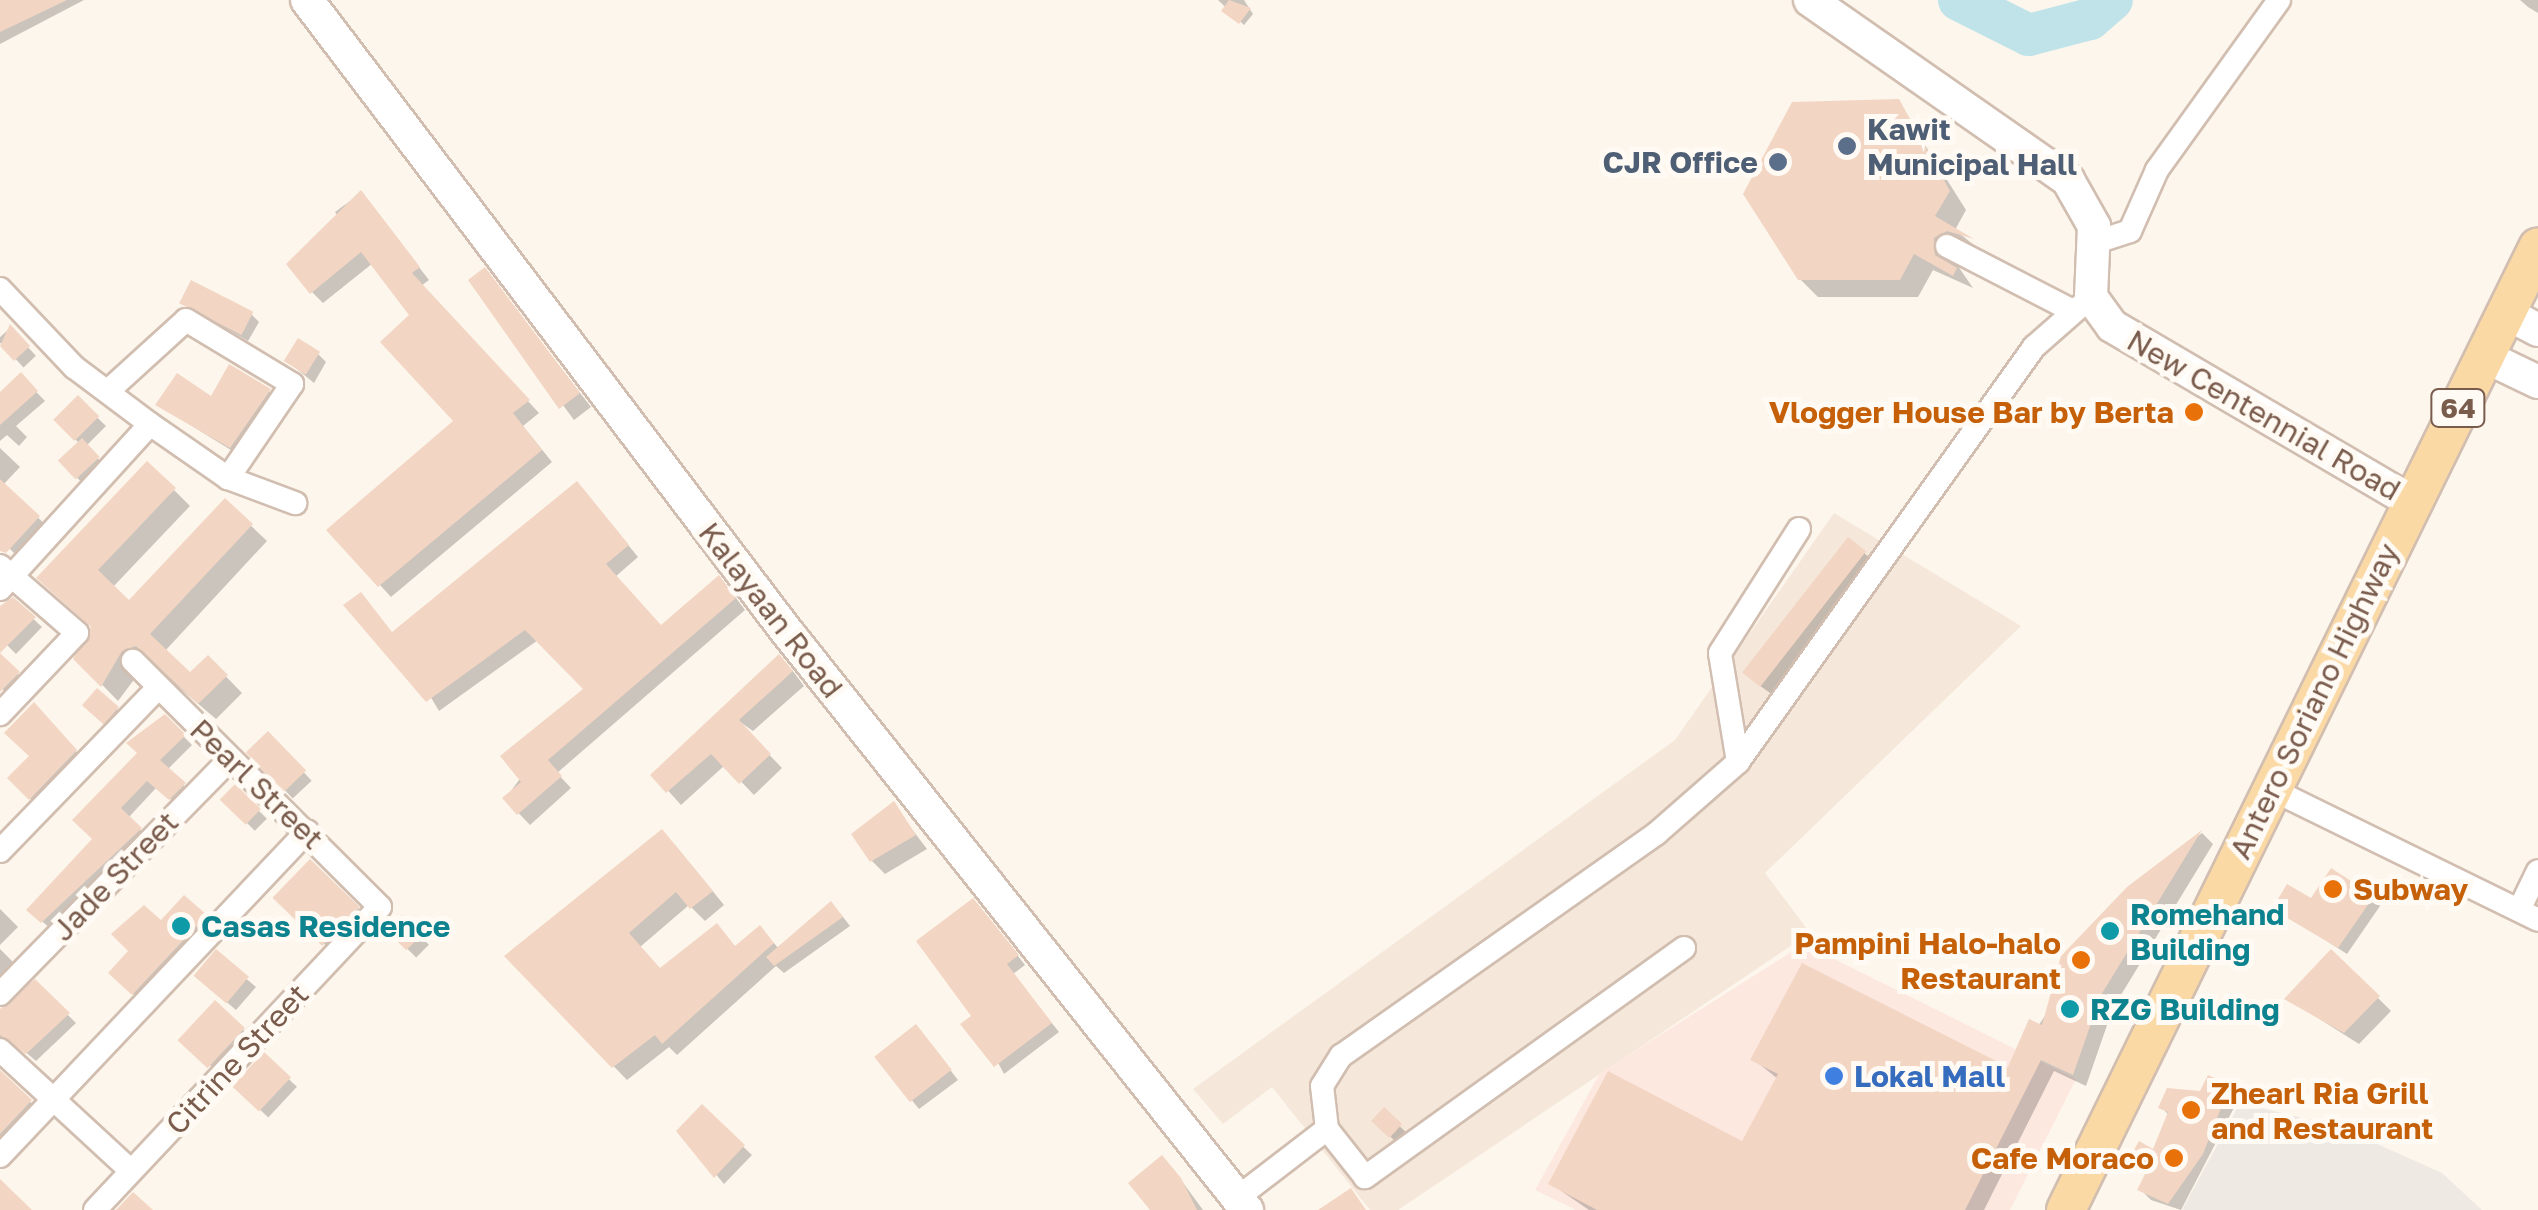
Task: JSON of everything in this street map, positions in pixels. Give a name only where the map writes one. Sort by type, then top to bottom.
[{"type":"main road","name":"Antero Soriano Highway","points":[[2066,1210],[2484,356],[2522,322],[2538,248]]},
{"type":"street","name":"Kalayaan Road","points":[[307,0],[784,628],[1242,1204]]},
{"type":"street","points":[[1684,948],[1365,1177],[1326,1129],[1322,1086],[1341,1056],[1657,834],[1738,762],[2081,303],[2093,244],[2089,210],[2068,180],[1810,0]]},
{"type":"street","points":[[2093,244],[2130,231],[2157,170],[2279,0]]},
{"type":"street","points":[[1947,246],[2081,303]]},
{"type":"street","points":[[0,289],[150,424],[228,478],[295,503]]},
{"type":"street","name":"New Centennial Road","points":[[2081,303],[2126,336],[2412,502]]},
{"type":"street","points":[[108,390],[186,320],[292,384],[228,478]]},
{"type":"street","points":[[2484,356],[2538,382]]},
{"type":"street","points":[[0,714],[77,633],[4,578],[150,424]]},
{"type":"street","points":[[1738,762],[1720,652],[1799,529]]},
{"type":"street","name":"Pearl Street","points":[[132,662],[380,907]]},
{"type":"street","points":[[0,851],[157,689]]},
{"type":"street","name":"Jade Street","points":[[0,994],[230,759]]},
{"type":"street","points":[[2271,789],[2529,915],[2538,871]]},
{"type":"street","points":[[0,1156],[307,831]]},
{"type":"street","name":"Citrine Street","points":[[94,1210],[380,907]]},
{"type":"street","points":[[0,1050],[131,1171]]},
{"type":"street","points":[[1242,1204],[1326,1129]]},
{"type":"shaded area","points":[[1834,513],[2021,626],[1765,873],[1810,933],[1398,1210],[1370,1210],[1272,1087],[1223,1124],[1193,1089],[1675,740]]},
{"type":"shaded area","name":"Lokal Mall","points":[[1804,944],[2076,1079],[2010,1210],[1576,1210],[1535,1190],[1600,1073]]},
{"type":"shaded area","points":[[2240,1103],[2337,1126],[2442,1173],[2482,1210],[2182,1210]]},
{"type":"building","points":[[0,0],[67,0],[0,32]]},
{"type":"building","points":[[1229,0],[1251,8],[1239,24],[1221,11]]},
{"type":"building","name":"Kawit Municipal Hall","points":[[1899,99],[1950,191],[1935,216],[1974,239],[1947,231],[1934,238],[1935,255],[1957,268],[1953,276],[1914,254],[1900,280],[1798,280],[1743,194],[1792,102]]},
{"type":"building","points":[[361,190],[420,267],[412,273],[530,400],[513,413],[542,450],[378,587],[326,530],[453,421],[380,342],[409,315],[361,252],[310,294],[286,264]]},
{"type":"building","points":[[485,267],[580,393],[559,409],[468,280]]},
{"type":"building","points":[[191,280],[253,312],[242,335],[179,303]]},
{"type":"building","points":[[10,324],[30,346],[14,361],[0,346]]},
{"type":"building","points":[[298,338],[320,352],[306,375],[284,361]]},
{"type":"building","points":[[229,364],[271,389],[230,448],[155,405],[177,373],[211,396]]},
{"type":"building","points":[[21,372],[38,391],[0,425],[0,392]]},
{"type":"building","points":[[78,395],[99,416],[74,441],[53,420]]},
{"type":"building","points":[[82,438],[100,457],[76,480],[58,461]]},
{"type":"building","points":[[147,461],[176,488],[98,570],[129,600],[225,498],[253,524],[150,634],[190,672],[208,655],[228,675],[198,704],[136,646],[122,651],[101,687],[73,659],[91,627],[36,578]]},
{"type":"building","points":[[0,479],[40,516],[6,553],[0,551]]},
{"type":"building","points":[[577,481],[629,545],[606,564],[661,625],[719,575],[736,598],[548,760],[562,776],[517,815],[502,798],[521,782],[500,756],[583,689],[525,630],[426,702],[343,605],[361,592],[392,632]]},
{"type":"building","points":[[1848,537],[1866,551],[1760,687],[1742,673]]},
{"type":"building","points":[[13,597],[36,617],[0,653],[0,606]]},
{"type":"building","points":[[0,653],[20,672],[0,692]]},
{"type":"building","points":[[779,654],[793,671],[739,720],[771,754],[739,784],[711,754],[666,793],[650,775]]},
{"type":"building","points":[[97,688],[119,707],[104,724],[82,705]]},
{"type":"building","points":[[34,702],[77,750],[29,800],[7,778],[29,756],[4,733]]},
{"type":"building","points":[[165,714],[186,735],[160,760],[186,783],[169,800],[147,781],[121,808],[142,828],[41,923],[26,910],[92,839],[72,820],[137,753],[126,743]]},
{"type":"building","points":[[268,731],[306,771],[284,792],[246,753]]},
{"type":"building","points":[[235,784],[261,809],[246,825],[220,800]]},
{"type":"building","points":[[894,801],[916,835],[870,862],[851,834]]},
{"type":"building","points":[[662,829],[713,891],[690,909],[676,892],[629,933],[660,968],[717,923],[735,946],[760,925],[774,943],[662,1044],[655,1035],[612,1068],[504,956]]},
{"type":"building","name":"Lokal Mall","points":[[2202,830],[2101,995],[2073,1075],[2041,1060],[1965,1210],[1597,1210],[1548,1184],[1608,1071],[1742,1141],[1778,1074],[1750,1060],[1802,963],[2008,1067],[2029,1019],[2042,1025],[2061,956],[2127,887]]},
{"type":"building","points":[[310,859],[360,907],[322,946],[272,898]]},
{"type":"building","points":[[2331,868],[2374,896],[2338,948],[2272,909],[2287,884],[2311,898]]},
{"type":"building","points":[[184,895],[207,915],[132,995],[108,973],[128,951],[111,934],[144,905],[161,920]]},
{"type":"building","points":[[973,898],[1019,955],[1007,964],[1052,1023],[994,1067],[960,1024],[971,1016],[916,941]]},
{"type":"building","points":[[831,901],[843,917],[774,966],[766,957]]},
{"type":"building","points":[[402,915],[422,935],[406,950],[386,931]]},
{"type":"building","points":[[216,949],[249,977],[226,1003],[194,976]]},
{"type":"building","points":[[2331,949],[2380,996],[2344,1033],[2284,999]]},
{"type":"building","points":[[35,979],[70,1013],[26,1054],[0,1035],[0,1009]]},
{"type":"building","points":[[215,1000],[245,1028],[207,1068],[177,1040]]},
{"type":"building","points":[[916,1024],[952,1070],[910,1102],[874,1057]]},
{"type":"building","points":[[264,1052],[291,1077],[259,1112],[232,1086]]},
{"type":"building","points":[[0,1070],[32,1100],[0,1134]]},
{"type":"building","points":[[2208,1075],[2230,1085],[2203,1154],[2168,1204],[2137,1190],[2149,1166],[2130,1157],[2139,1141],[2153,1149],[2168,1112],[2158,1108],[2167,1088],[2200,1091]]},
{"type":"building","points":[[702,1104],[745,1145],[714,1178],[676,1131]]},
{"type":"building","points":[[1384,1107],[1402,1124],[1389,1138],[1371,1121]]},
{"type":"building","points":[[1162,1155],[1181,1178],[1197,1210],[1150,1210],[1128,1183]]},
{"type":"building","points":[[0,1179],[32,1210],[0,1210]]},
{"type":"building","points":[[1351,1188],[1366,1210],[1318,1210]]},
{"type":"building","points":[[133,1192],[153,1210],[116,1210]]},
{"type":"waterway","points":[[1959,0],[2029,35],[2090,19],[2112,0]]},
{"type":"place","name":"Kawit Municipal Hall","points":[[1847,146]]},
{"type":"place","name":"CJR Office","points":[[1778,162]]},
{"type":"place","name":"Vlogger House Bar by Berta","points":[[2194,412]]},
{"type":"place","name":"Subway","points":[[2333,889]]},
{"type":"place","name":"Casas Residence","points":[[181,926]]},
{"type":"place","name":"Romehand Building","points":[[2110,931]]},
{"type":"place","name":"Pampini Halo-halo Restaurant","points":[[2081,960]]},
{"type":"place","name":"RZG Building","points":[[2070,1009]]},
{"type":"place","name":"Lokal Mall","points":[[1834,1076]]},
{"type":"place","name":"Zhearl Ria Grill and Restaurant","points":[[2191,1110]]},
{"type":"place","name":"Cafe Moraco","points":[[2174,1158]]}]
